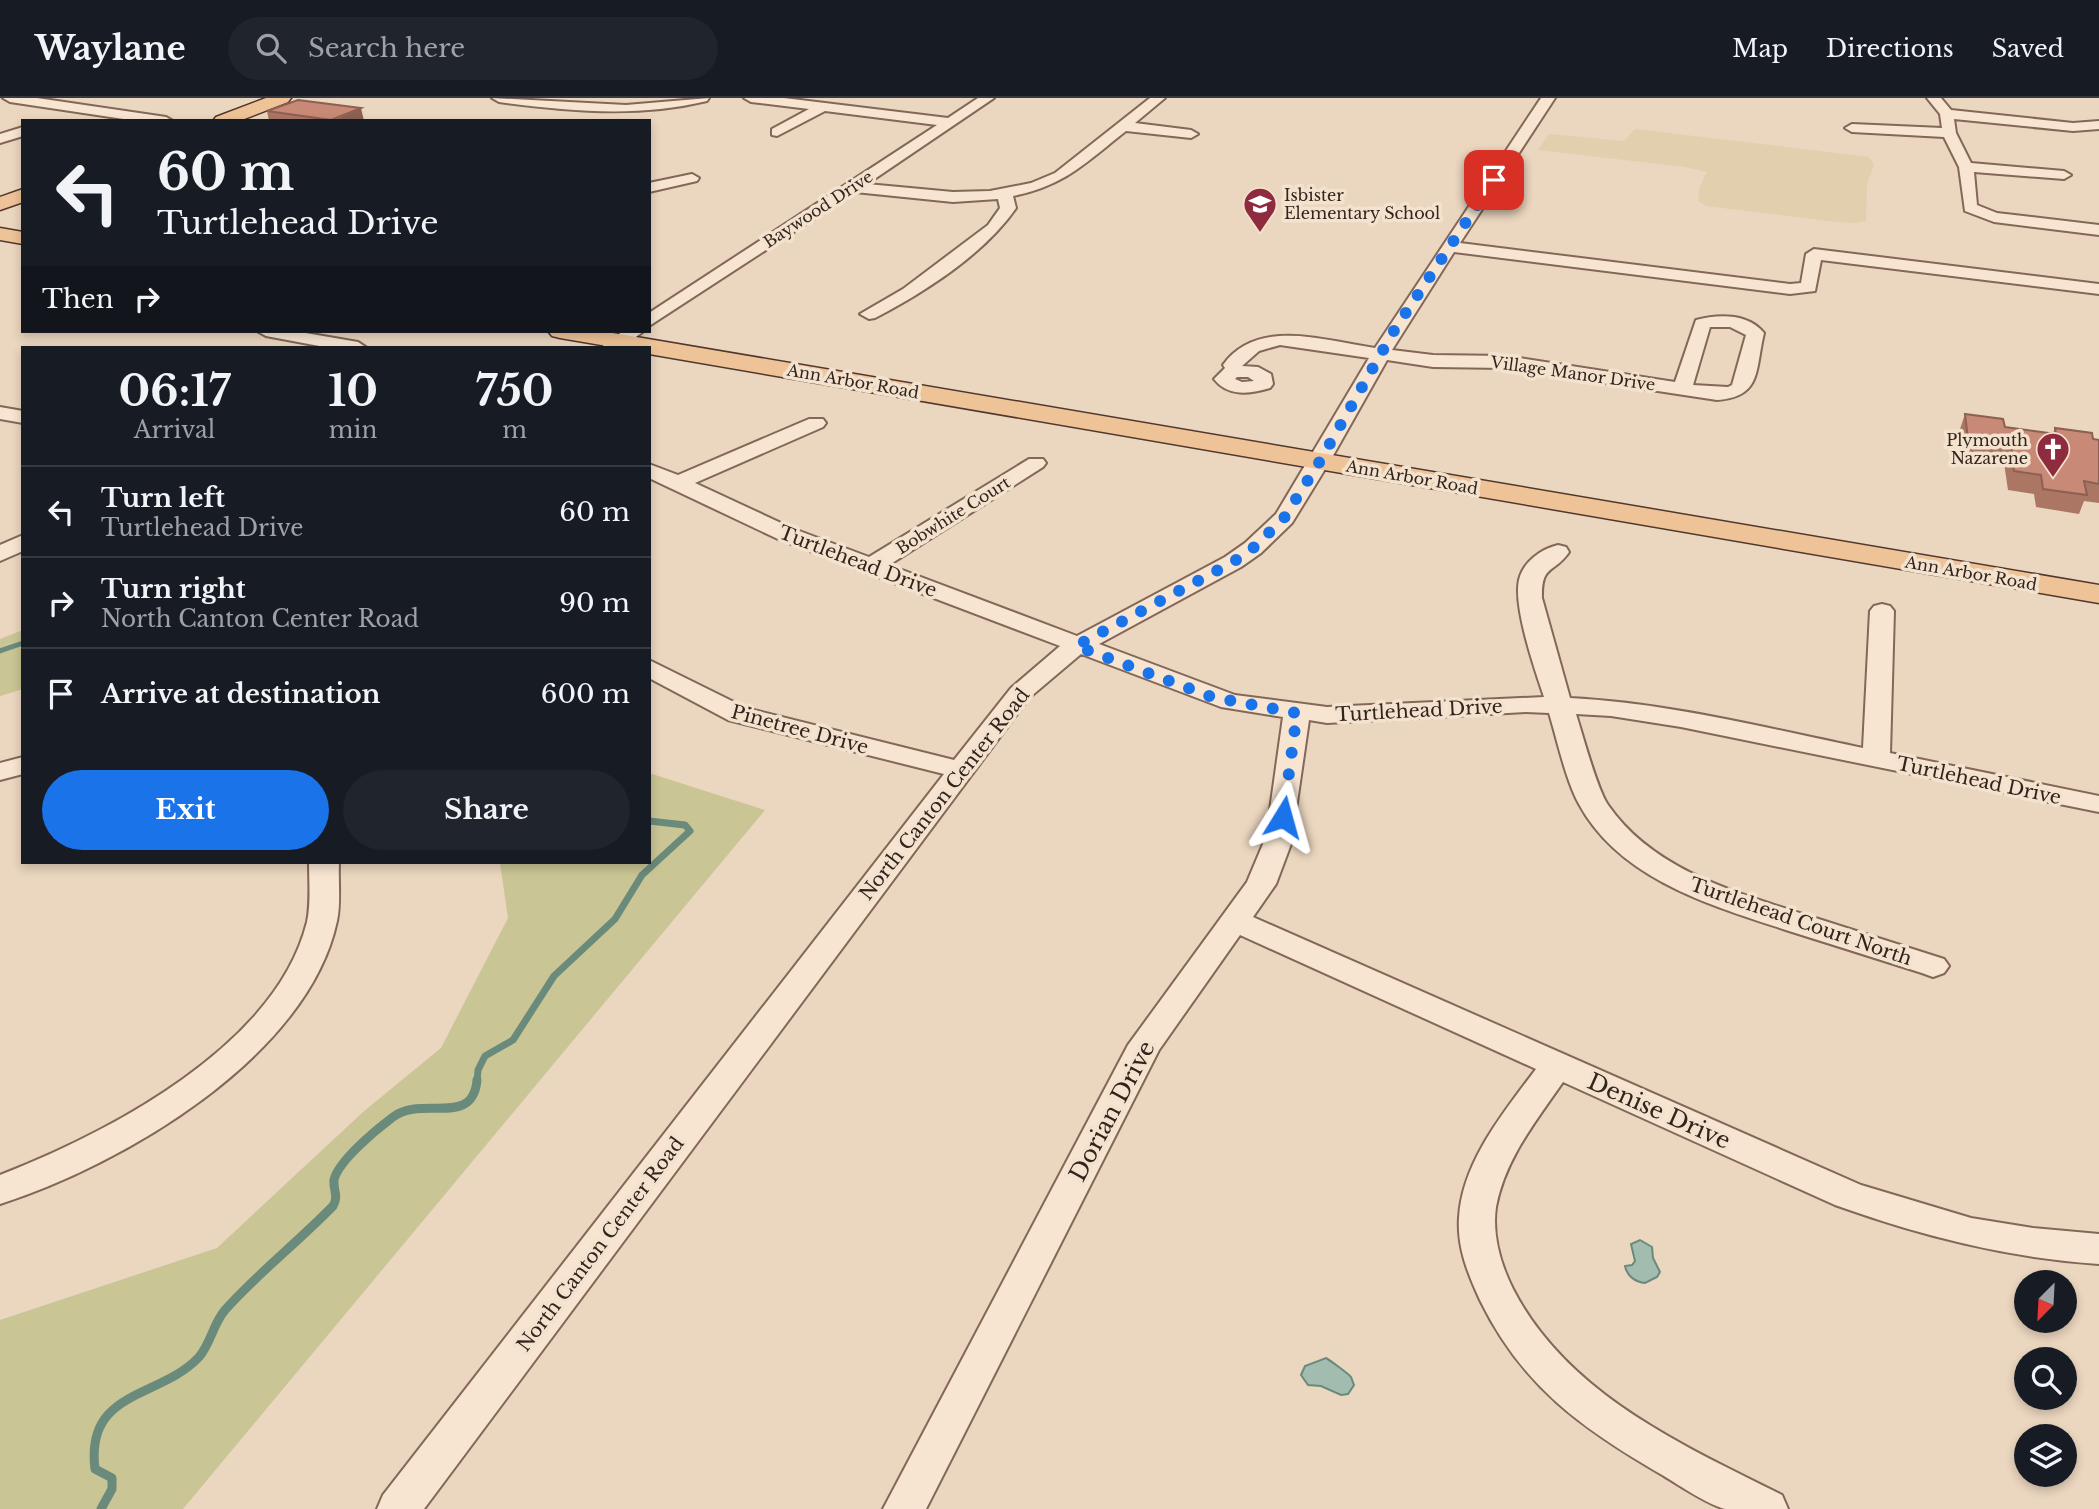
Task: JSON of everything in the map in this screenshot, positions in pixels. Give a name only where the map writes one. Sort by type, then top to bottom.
[{"type":"main road","points":[[227,119],[282,98]]},
{"type":"main road","points":[[0,204],[21,196]]},
{"type":"main road","points":[[0,234],[21,238]]},
{"type":"main road","name":"Ann Arbor Road","points":[[574,333],[2099,594]]},
{"type":"street","points":[[10,98],[153,119]]},
{"type":"street","points":[[59,119],[119,98]]},
{"type":"street","points":[[499,98],[587,109],[625,109],[635,116],[647,116],[656,114],[664,106],[702,98]]},
{"type":"street","points":[[751,98],[950,122]]},
{"type":"street","name":"Baywood Drive","points":[[651,320],[987,98]]},
{"type":"street","points":[[852,187],[937,197],[1005,194],[1035,187],[1056,178],[1158,98]]},
{"type":"street","name":"North Canton Center Road","points":[[398,1509],[1020,692],[1076,646],[1216,572],[1253,548],[1284,518],[1320,461],[1395,329],[1548,98]]},
{"type":"street","points":[[1934,98],[1947,114],[1949,133],[1966,167],[1969,206],[1980,213],[2099,230]]},
{"type":"street","points":[[777,132],[822,107]]},
{"type":"street","points":[[1947,114],[2066,126],[2099,125]]},
{"type":"street","points":[[1122,126],[1191,134]]},
{"type":"street","points":[[1852,128],[1949,133]]},
{"type":"street","points":[[0,139],[21,132]]},
{"type":"street","points":[[1966,167],[2064,174]]},
{"type":"street","points":[[651,188],[692,178]]},
{"type":"street","points":[[869,314],[909,293],[994,228],[1008,208],[1005,194]]},
{"type":"street","points":[[1451,247],[1796,290],[1809,287],[1815,248],[2099,289]]},
{"type":"street","name":"Village Manor Drive","points":[[1237,371],[1232,365],[1241,354],[1259,343],[1290,341],[1433,361],[1506,362],[1682,389],[1722,394],[1740,390],[1755,332],[1748,327],[1727,322],[1702,324],[1682,389]]},
{"type":"street","points":[[278,333],[348,346]]},
{"type":"street","points":[[298,346],[345,333]]},
{"type":"street","points":[[0,412],[21,417]]},
{"type":"street","points":[[676,484],[816,423]]},
{"type":"street","name":"Bobwhite Court","points":[[871,566],[1036,463]]},
{"type":"street","name":"Turtlehead Drive","points":[[651,471],[734,512],[1212,697],[1297,713],[1359,715],[1515,704],[1611,708],[1681,719],[2099,804]]},
{"type":"street","points":[[0,554],[21,543]]},
{"type":"street","name":"Turtlehead Court North","points":[[1558,552],[1536,567],[1529,584],[1534,618],[1592,803],[1605,823],[1638,855],[1672,876],[1720,897],[1933,966]]},
{"type":"street","points":[[1875,758],[1882,611]]},
{"type":"street","name":"Pinetree Drive","points":[[651,668],[737,714],[960,770]]},
{"type":"street","name":"Dorian Drive","points":[[904,1509],[1145,1045],[1261,884],[1278,844],[1297,713]]},
{"type":"street","points":[[0,772],[21,766]]},
{"type":"street","points":[[0,1190],[63,1164],[162,1111],[200,1084],[262,1028],[290,993],[319,940],[326,915],[328,886],[324,864]]},
{"type":"street","name":"Denise Drive","points":[[1235,920],[1848,1195],[1908,1217],[2007,1241],[2099,1249]]},
{"type":"street","points":[[1557,1065],[1502,1143],[1483,1189],[1478,1211],[1478,1238],[1496,1297],[1513,1327],[1538,1358],[1571,1391],[1609,1421],[1674,1461],[1767,1509]]},
{"type":"shaded area","points":[[1635,129],[1869,157],[1874,165],[1867,184],[1866,221],[1828,221],[1706,206],[1698,201],[1700,186],[1707,172],[1685,167],[1538,150],[1549,134],[1624,141]]},
{"type":"shaded area","points":[[21,631],[21,690],[0,696],[0,639]]},
{"type":"shaded area","points":[[651,774],[765,810],[183,1509],[0,1509],[0,1320],[217,1248],[363,1112],[441,1048],[508,918],[500,864],[651,864]]},
{"type":"shaded area","points":[[1640,1240],[1652,1247],[1653,1258],[1660,1272],[1657,1277],[1645,1283],[1632,1278],[1625,1266],[1632,1265],[1635,1261],[1631,1244]]},
{"type":"shaded area","points":[[1326,1358],[1351,1377],[1354,1385],[1348,1394],[1341,1395],[1321,1386],[1308,1385],[1301,1375],[1305,1366]]},
{"type":"building","points":[[298,100],[361,108],[334,119],[267,111]]},
{"type":"building","points":[[1965,414],[2003,419],[2005,427],[2056,434],[2055,428],[2092,433],[2093,439],[2099,440],[2099,484],[2084,481],[2087,495],[2043,489],[2041,475],[2014,471],[2011,445],[1968,439]]},
{"type":"waterway","points":[[0,651],[21,644]]},
{"type":"waterway","points":[[477,1082],[478,1070],[485,1056],[513,1040],[554,976],[615,919],[642,875],[690,831],[685,825],[651,821]]},
{"type":"waterway","points":[[101,1509],[112,1489],[112,1478],[95,1469],[95,1443],[102,1424],[113,1409],[183,1371],[199,1357],[225,1310],[333,1206],[337,1172],[368,1137],[405,1111],[456,1107],[466,1103],[473,1094],[477,1080]]},
{"type":"place","name":"Isbister Elementary School","points":[[1260,234]]},
{"type":"place","name":"Plymouth Nazarene","points":[[2053,479]]},
{"type":"route","points":[[1283,817],[1297,713],[1248,706],[1212,697],[1076,646],[1233,562],[1253,548],[1284,518],[1320,461],[1395,329],[1494,180]]}]
